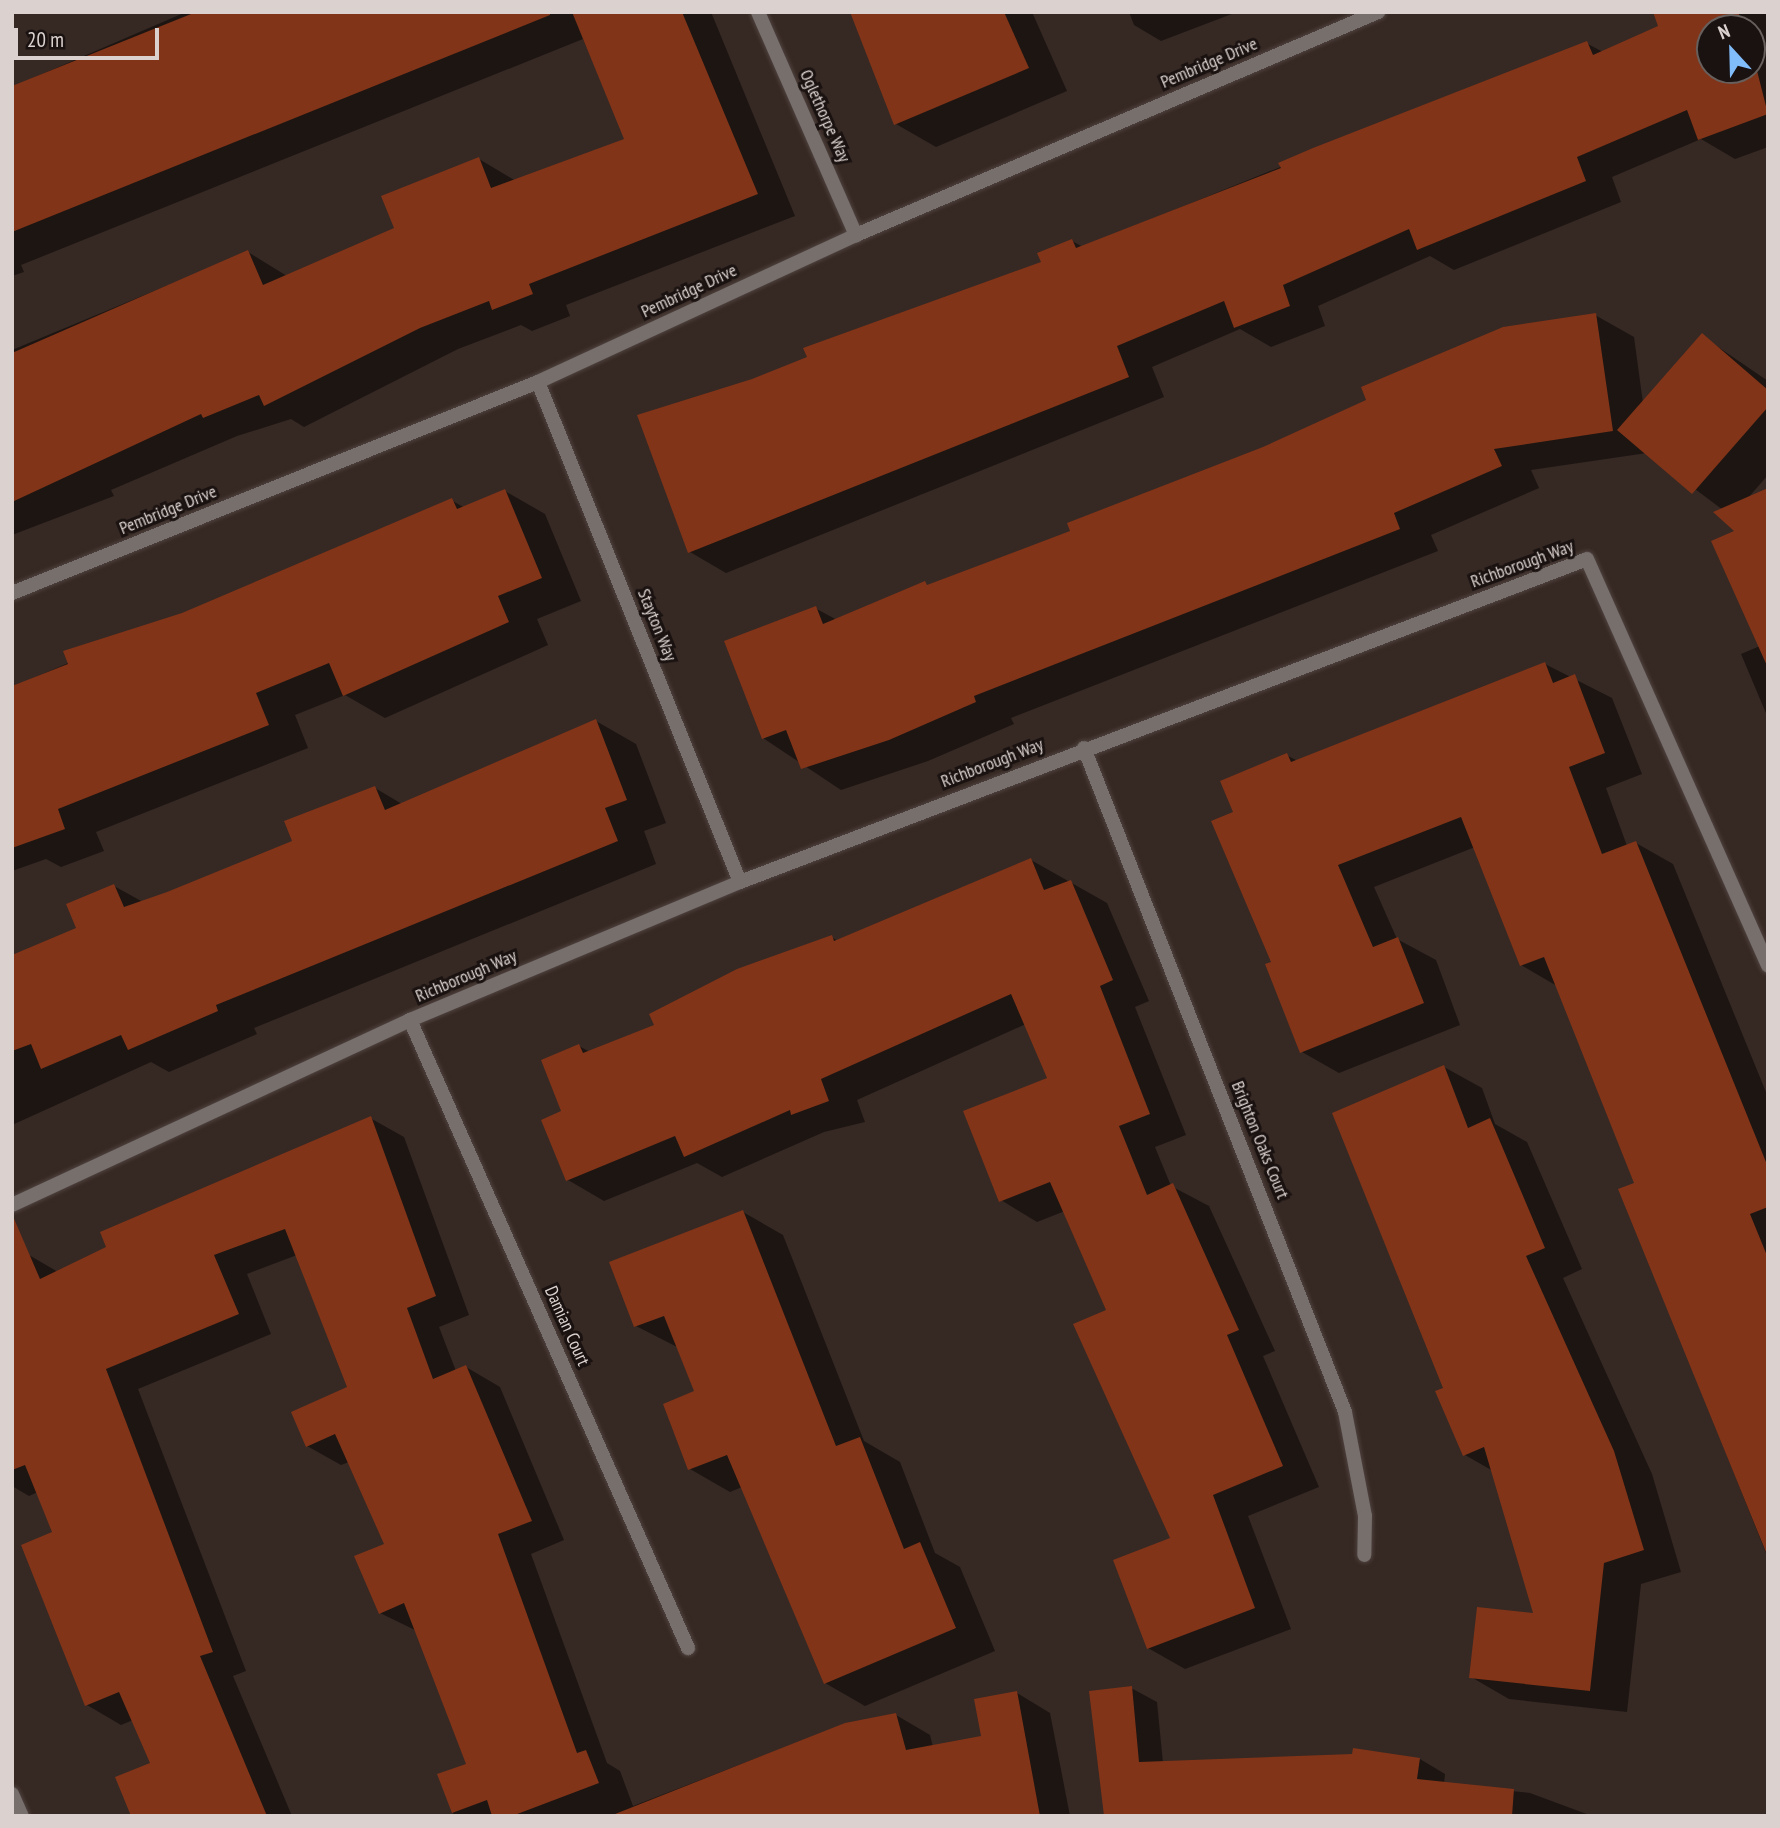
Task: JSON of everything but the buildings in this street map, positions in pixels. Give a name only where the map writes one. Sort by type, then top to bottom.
[{"type":"street","name":"Oglethorpe Way","points":[[758,12],[856,235]]},
{"type":"street","name":"Pembridge Drive","points":[[12,593],[538,382],[856,235],[1361,15],[1378,12]]},
{"type":"street","name":"Stayton Way","points":[[538,382],[740,882]]},
{"type":"street","name":"Richborough Way","points":[[12,1205],[410,1020],[740,882],[1084,748],[1587,559],[1768,966]]},
{"type":"street","name":"Brighton Oaks Court","points":[[1084,748],[1328,1363],[1357,1463],[1364,1555]]},
{"type":"street","name":"Damian Court","points":[[410,1020],[688,1648]]},
{"type":"street","points":[[12,1794],[22,1816]]}]
